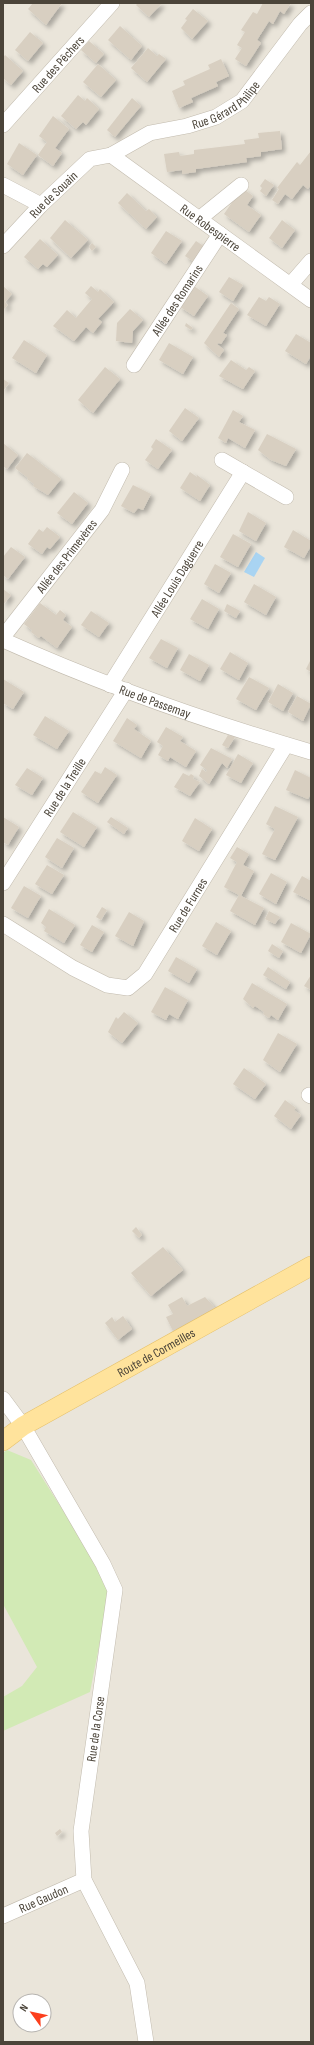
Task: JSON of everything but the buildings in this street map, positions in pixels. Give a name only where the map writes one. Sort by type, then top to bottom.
[{"type":"main road","name":"Route de Cormeilles","points":[[3,1441],[23,1426],[311,1266]]},
{"type":"street","name":"Rue des Pêchers","points":[[3,125],[112,3]]},
{"type":"street","name":"Rue Gérard Philipe","points":[[111,155],[150,133],[187,126],[216,117],[242,101],[300,24],[311,13]]},
{"type":"street","name":"Rue de Souain","points":[[3,246],[41,205],[90,159],[111,155]]},
{"type":"street","name":"Rue Robespierre","points":[[111,155],[198,219],[291,284],[311,300]]},
{"type":"street","points":[[3,185],[41,205]]},
{"type":"street","points":[[198,219],[241,185]]},
{"type":"street","name":"Allée des Romarins","points":[[134,365],[220,234]]},
{"type":"street","points":[[291,284],[311,261]]},
{"type":"street","points":[[222,460],[286,497]]},
{"type":"street","name":"Allée des Primevères","points":[[3,637],[102,510],[122,470]]},
{"type":"street","name":"Allée Louis Daguerre","points":[[110,685],[243,472]]},
{"type":"street","name":"Rue de Passemay","points":[[3,640],[110,685],[286,745],[311,752]]},
{"type":"street","name":"Rue de la Treille","points":[[3,883],[126,690]]},
{"type":"street","name":"Rue de Furnes","points":[[3,924],[107,985],[128,988],[145,974],[286,745]]},
{"type":"street","name":"Rue de la Corse","points":[[3,1399],[23,1426],[103,1564],[115,1590],[81,1831],[84,1880],[137,1983],[146,2042]]},
{"type":"street","name":"Rue Gaudon","points":[[3,1916],[84,1880]]},
{"type":"shaded area","points":[[3,3],[311,3],[311,2042],[3,2042]]},
{"type":"green space","points":[[7,1450],[31,1460],[107,1580],[110,1591],[90,1692],[3,1731],[3,1697],[22,1686],[37,1667],[3,1604],[3,1453]]},
{"type":"water","points":[[256,552],[265,558],[254,577],[244,572]]}]
